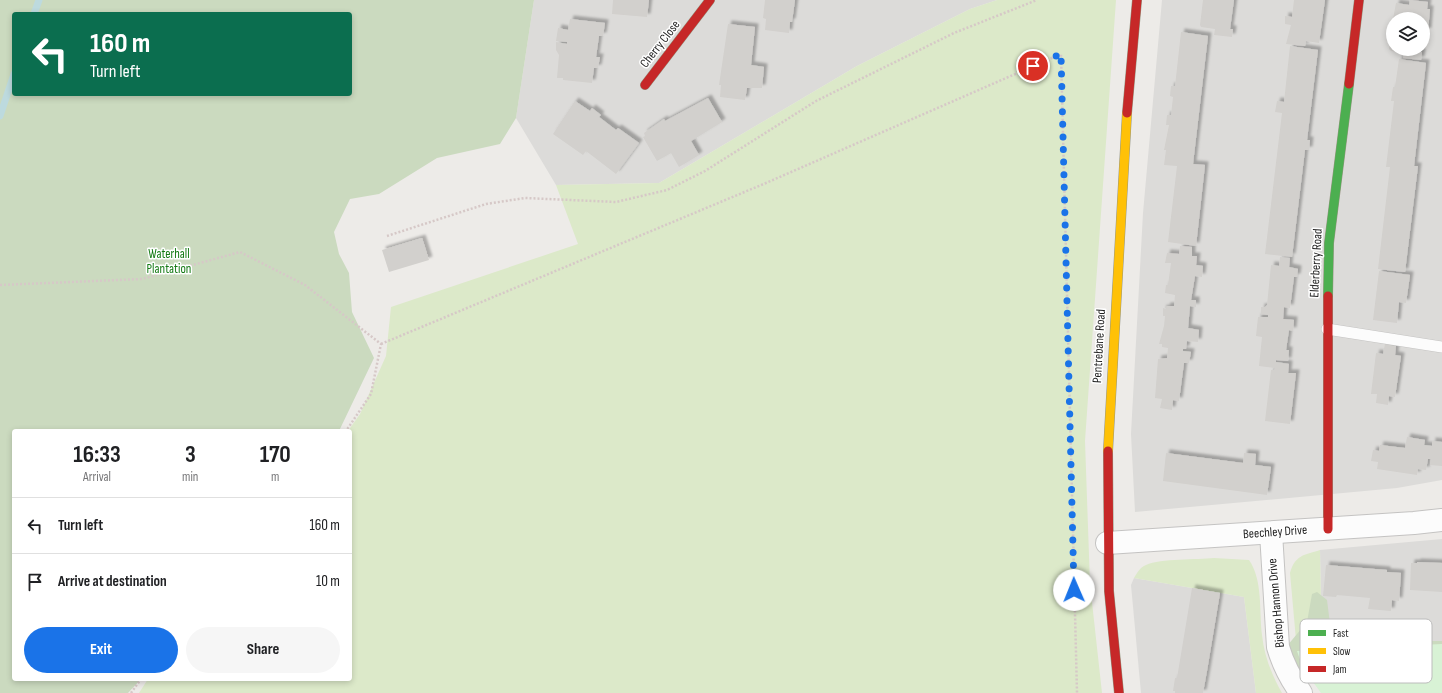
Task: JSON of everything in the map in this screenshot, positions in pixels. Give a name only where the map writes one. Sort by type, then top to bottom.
[{"type":"street","name":"Cherry Close","points":[[645,85],[710,0]]},
{"type":"street","name":"Pentrebane Road","points":[[1119,693],[1111,618],[1108,543],[1111,371],[1124,148],[1137,0]]},
{"type":"street","name":"Elderberry Road","points":[[1328,529],[1327,329],[1329,243],[1359,0]]},
{"type":"street","name":"Beechley Drive","points":[[1108,543],[1271,533],[1442,520]]},
{"type":"street","name":"Bishop Hannon Drive","points":[[1271,533],[1278,647],[1283,664],[1292,681],[1301,693]]},
{"type":"lane","points":[[1327,329],[1442,347]]},
{"type":"path","points":[[387,236],[486,204],[525,198],[616,202],[667,190],[705,171],[816,100],[954,33],[1037,0]]},
{"type":"path","points":[[381,344],[766,183],[1061,54],[1077,693]]},
{"type":"path","points":[[0,285],[142,279],[240,252],[305,285],[381,344]]},
{"type":"path","points":[[347,429],[371,394],[381,344]]},
{"type":"path","points":[[131,693],[140,681]]},
{"type":"shaded area","points":[[534,0],[997,0],[970,9],[857,66],[659,183],[556,185],[516,118]]},
{"type":"shaded area","points":[[1162,0],[1442,0],[1442,480],[1397,488],[1135,512],[1131,434],[1143,213]]},
{"type":"shaded area","points":[[1442,539],[1442,644],[1432,645],[1432,619],[1321,619],[1320,550]]},
{"type":"shaded area","points":[[1134,578],[1244,597],[1256,693],[1141,693],[1131,585]]},
{"type":"green space","name":"Waterhall Plantation","points":[[0,0],[534,0],[516,118],[500,144],[437,158],[379,194],[350,199],[334,232],[339,254],[349,273],[352,312],[374,358],[340,429],[12,429],[12,681],[139,681],[128,693],[0,693]]},
{"type":"green space","points":[[997,0],[1116,0],[1085,441],[1090,584],[1102,693],[139,693],[147,681],[352,681],[352,429],[349,429],[360,414],[386,356],[391,307],[578,244],[556,185],[659,183],[857,66],[970,9]]},
{"type":"green space","points":[[1320,550],[1321,619],[1300,619],[1300,651],[1297,651],[1290,573],[1297,559]]},
{"type":"green space","points":[[1214,558],[1249,560],[1257,577],[1260,596],[1262,635],[1265,650],[1275,680],[1282,693],[1256,693],[1244,597],[1134,578],[1142,567],[1161,561]]},
{"type":"green space","points":[[1317,592],[1327,600],[1329,619],[1308,619],[1312,594]]},
{"type":"green space","points":[[1300,630],[1300,672],[1298,671],[1287,646]]},
{"type":"green space","points":[[1432,641],[1442,641],[1442,668],[1432,669]]},
{"type":"green space","points":[[1432,644],[1442,644],[1442,693],[1321,693],[1314,683],[1432,683]]},
{"type":"green space","points":[[1297,651],[1300,651],[1300,659],[1299,657]]},
{"type":"building","points":[[613,0],[649,0],[647,17],[612,14]]},
{"type":"building","points":[[765,0],[795,0],[789,33],[765,30],[766,19],[763,18]]},
{"type":"building","points":[[1203,0],[1234,0],[1230,29],[1233,29],[1232,37],[1214,35],[1215,29],[1201,27]]},
{"type":"building","points":[[1294,0],[1325,0],[1319,43],[1306,41],[1305,46],[1286,44],[1291,25],[1285,24],[1285,16],[1292,17]]},
{"type":"building","points":[[1410,0],[1428,2],[1427,9],[1430,9],[1430,12],[1394,12],[1396,3],[1409,5]]},
{"type":"building","points":[[570,19],[605,23],[603,36],[599,36],[596,57],[600,57],[598,68],[594,68],[592,83],[557,78],[559,55],[556,50],[556,42],[567,44],[567,42],[556,41],[558,28],[568,30]]},
{"type":"building","points":[[728,24],[755,27],[751,65],[764,67],[762,88],[747,88],[745,100],[720,97],[721,85],[719,85]]},
{"type":"building","points":[[1181,32],[1208,36],[1193,164],[1205,165],[1196,246],[1168,242],[1177,166],[1164,165],[1166,150],[1164,150],[1169,125],[1166,125],[1167,115],[1171,115],[1173,97],[1170,96],[1171,86],[1175,86]]},
{"type":"building","points":[[1290,46],[1318,50],[1307,140],[1310,140],[1309,150],[1305,150],[1292,257],[1265,254],[1282,113],[1275,112],[1277,101],[1284,102]]},
{"type":"building","points":[[1403,56],[1422,56],[1421,60],[1403,58]]},
{"type":"building","points":[[1399,59],[1426,63],[1414,166],[1418,166],[1405,272],[1378,269],[1390,167],[1386,167],[1394,101],[1391,101],[1393,87],[1395,87]]},
{"type":"building","points":[[708,98],[722,122],[691,141],[699,155],[679,167],[671,153],[657,161],[643,137],[645,136],[644,133],[664,119],[665,121]]},
{"type":"building","points":[[575,101],[590,111],[592,108],[601,115],[599,117],[616,130],[618,128],[639,143],[616,174],[586,151],[583,155],[553,134]]},
{"type":"building","points":[[422,238],[429,260],[389,272],[382,250]]},
{"type":"building","points":[[1180,246],[1192,247],[1192,256],[1197,256],[1196,265],[1203,266],[1202,277],[1195,276],[1191,300],[1196,300],[1196,307],[1190,306],[1188,328],[1199,330],[1198,342],[1187,341],[1186,349],[1183,349],[1183,351],[1191,352],[1189,363],[1184,363],[1179,401],[1173,400],[1172,410],[1160,408],[1162,399],[1155,398],[1158,359],[1167,358],[1168,348],[1162,347],[1162,344],[1159,344],[1164,326],[1165,316],[1163,316],[1163,308],[1166,309],[1167,306],[1174,306],[1175,295],[1165,293],[1166,285],[1168,285],[1171,263],[1165,263],[1167,253],[1179,254]]},
{"type":"building","points":[[1280,257],[1290,258],[1289,267],[1298,269],[1297,277],[1294,277],[1290,308],[1284,307],[1283,319],[1294,320],[1293,331],[1289,330],[1286,350],[1289,350],[1288,361],[1276,360],[1276,362],[1289,364],[1288,373],[1296,373],[1290,424],[1265,421],[1271,370],[1274,370],[1275,368],[1259,366],[1262,337],[1256,336],[1258,317],[1268,317],[1268,315],[1261,314],[1261,307],[1265,307],[1267,305],[1271,265],[1279,266]]},
{"type":"building","points":[[1379,271],[1410,275],[1406,303],[1399,302],[1397,323],[1373,320]]},
{"type":"building","points":[[1385,344],[1396,346],[1395,355],[1401,356],[1395,397],[1389,396],[1388,405],[1376,403],[1377,394],[1371,394],[1376,353],[1383,354]]},
{"type":"building","points":[[1407,437],[1425,440],[1424,445],[1432,446],[1432,441],[1442,442],[1442,466],[1430,465],[1431,459],[1428,459],[1426,470],[1418,469],[1417,475],[1377,469],[1378,462],[1371,461],[1373,450],[1379,451],[1380,445],[1405,448]]},
{"type":"building","points":[[1166,453],[1243,463],[1244,453],[1256,454],[1255,465],[1271,467],[1267,495],[1163,481]]},
{"type":"building","points":[[1411,563],[1442,563],[1442,592],[1410,590]]},
{"type":"building","points":[[1326,565],[1387,570],[1387,572],[1401,573],[1399,601],[1392,600],[1391,611],[1368,609],[1370,598],[1337,595],[1336,597],[1323,596]]},
{"type":"building","points":[[1192,588],[1220,593],[1203,693],[1175,693],[1175,691],[1173,691],[1175,678],[1177,678]]},
{"type":"waterway","points":[[35,12],[39,0]]},
{"type":"waterway","points":[[0,116],[12,80]]},
{"type":"traffic: fast","points":[[1328,296],[1329,243],[1349,84]]},
{"type":"traffic: slow","points":[[1108,451],[1127,113]]},
{"type":"traffic: jam","points":[[645,85],[710,0]]},
{"type":"traffic: jam","points":[[1127,113],[1137,0]]},
{"type":"traffic: jam","points":[[1349,84],[1359,0]]},
{"type":"traffic: jam","points":[[1328,296],[1328,529]]},
{"type":"traffic: jam","points":[[1108,451],[1109,591],[1119,693]]},
{"type":"route","points":[[1033,66],[1061,54],[1074,590]]}]
